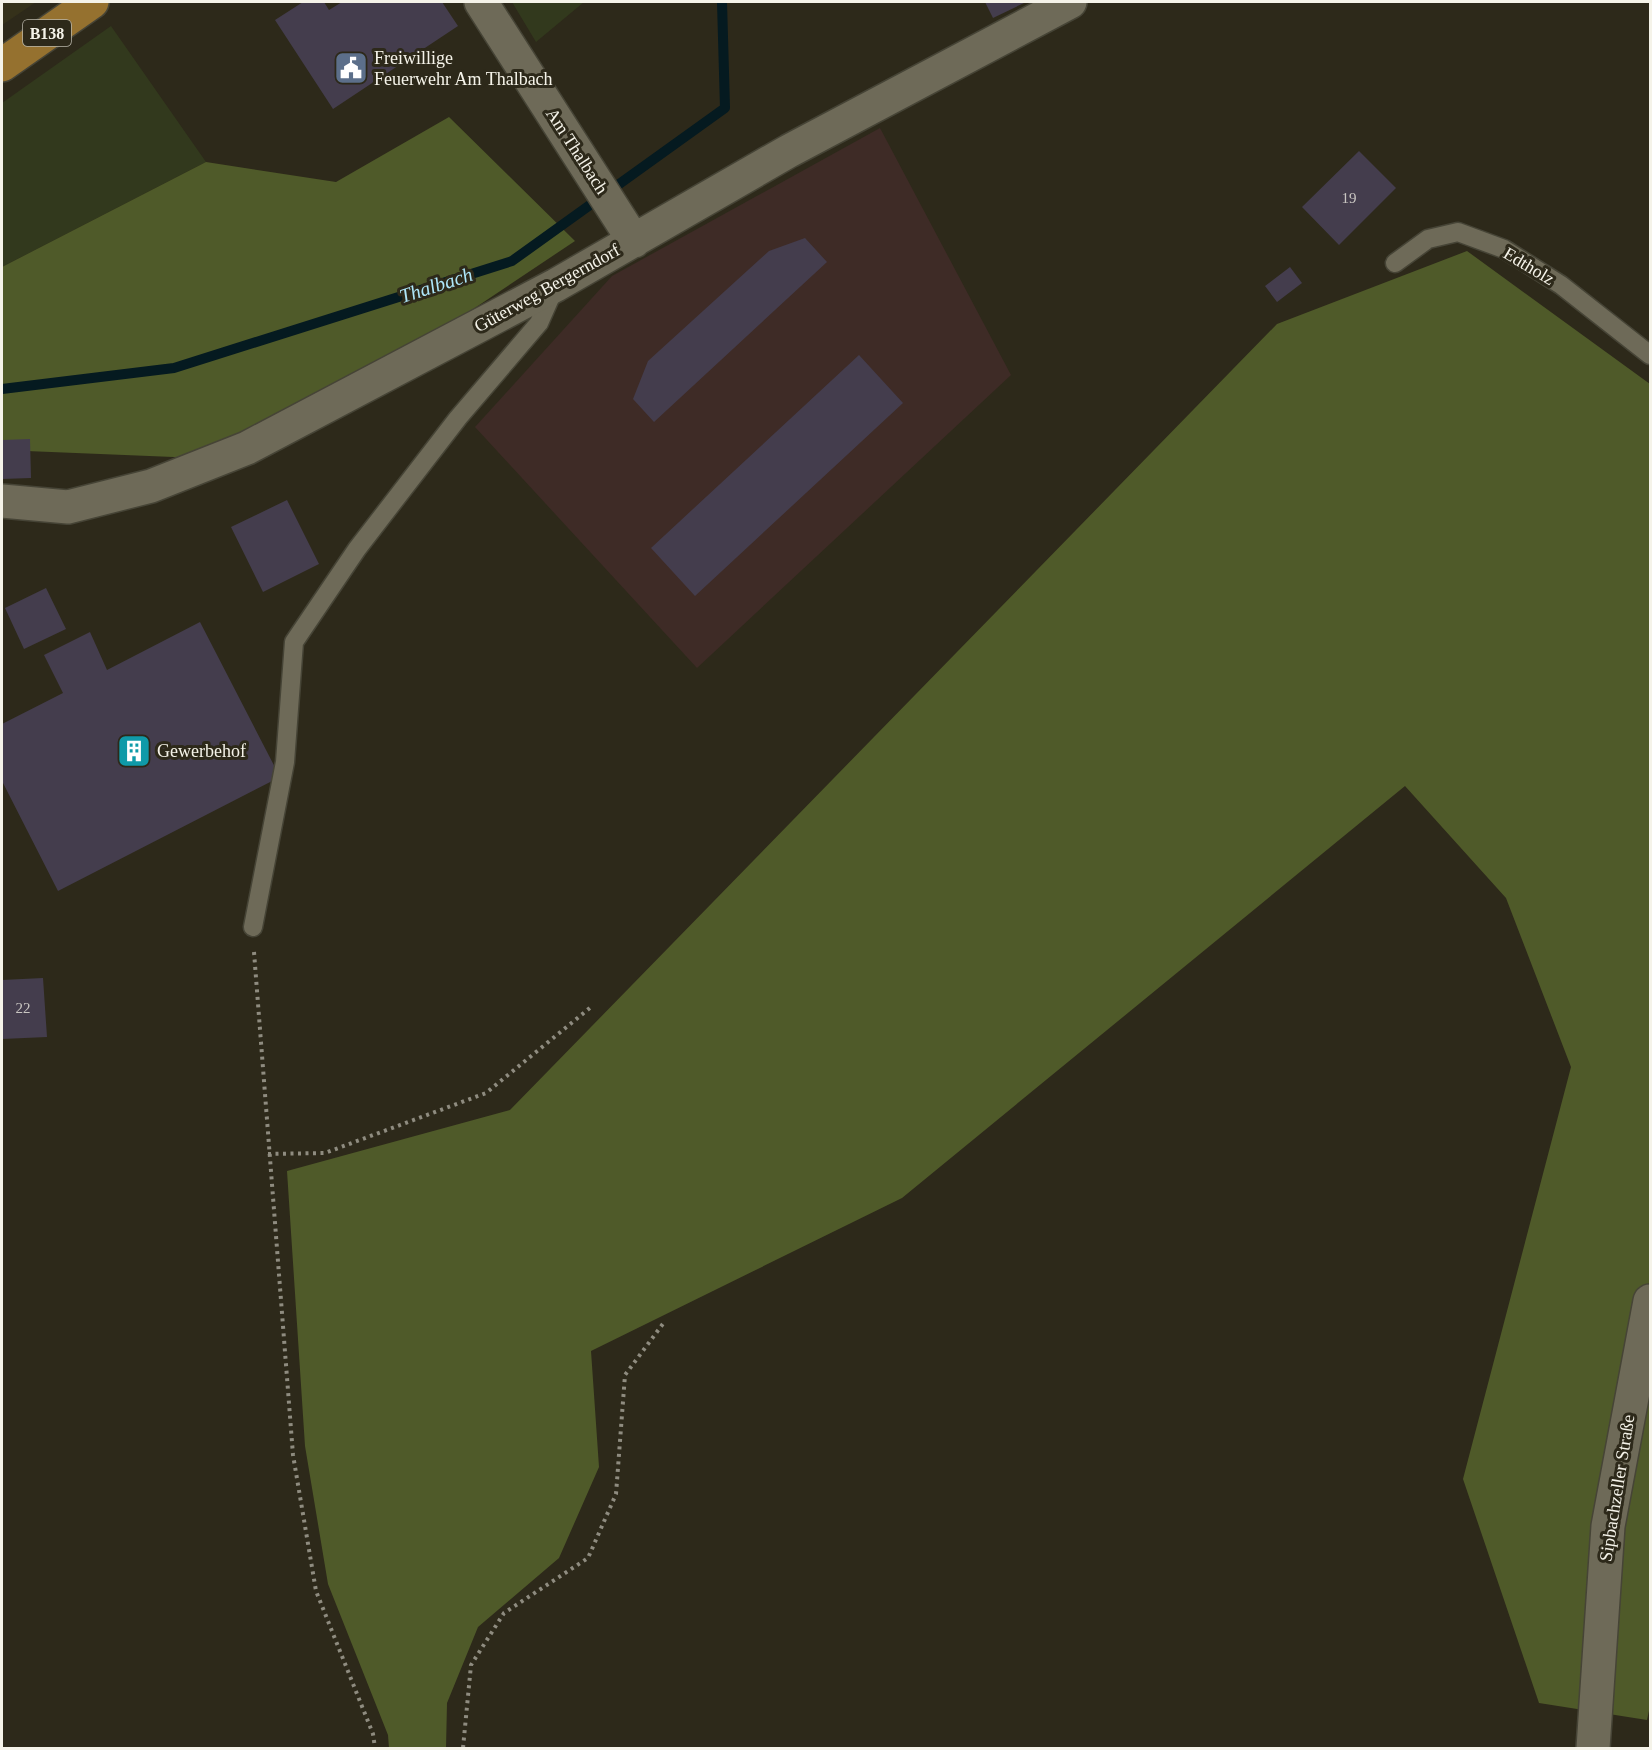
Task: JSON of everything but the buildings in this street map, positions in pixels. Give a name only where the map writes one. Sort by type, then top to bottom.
[{"type":"main road","name":"B138","points":[[2,65],[92,2]]},
{"type":"street","name":"Am Thalbach","points":[[481,2],[629,233]]},
{"type":"street","name":"Güterweg Bergerndorf","points":[[2,501],[68,507],[151,486],[247,448],[556,285],[629,233],[1070,2]]},
{"type":"street","name":"Sipbachzeller Straße","points":[[1593,1749],[1608,1526],[1650,1300]]},
{"type":"lane","name":"Edtholz","points":[[1395,263],[1428,239],[1458,232],[1504,249],[1561,285],[1650,355]]},
{"type":"lane","points":[[253,927],[285,762],[294,642],[393,502],[458,418],[538,323],[556,285]]},
{"type":"path","points":[[253,927],[268,1154],[293,1455],[316,1592],[373,1734],[375,1749]]},
{"type":"path","points":[[268,1154],[325,1153],[486,1093],[591,1007]]},
{"type":"path","points":[[463,1749],[471,1665],[504,1613],[588,1558],[616,1494],[625,1375],[665,1321]]},
{"type":"shaded area","points":[[2,2],[36,2],[2,25]]},
{"type":"shaded area","points":[[880,128],[1011,375],[697,668],[475,427],[612,276]]},
{"type":"green space","points":[[512,2],[584,2],[536,42]]},
{"type":"green space","points":[[111,26],[206,162],[2,267],[2,103]]},
{"type":"green space","points":[[449,117],[575,241],[247,460],[2,450],[2,267],[206,162],[336,182]]},
{"type":"green space","points":[[1467,251],[1650,384],[1650,1706],[1647,1720],[1539,1703],[1463,1479],[1571,1067],[1506,898],[1405,786],[902,1198],[591,1351],[599,1467],[559,1558],[478,1627],[447,1703],[446,1748],[389,1748],[388,1735],[328,1584],[305,1446],[287,1171],[510,1110],[1277,324]]},
{"type":"waterway","name":"Thalbach","points":[[2,389],[174,368],[512,261],[725,108],[722,2]]},
{"type":"place","name":"Freiwillige Feuerwehr Am Thalbach","points":[[351,68]]},
{"type":"place","name":"Gewerbehof","points":[[134,751]]}]
